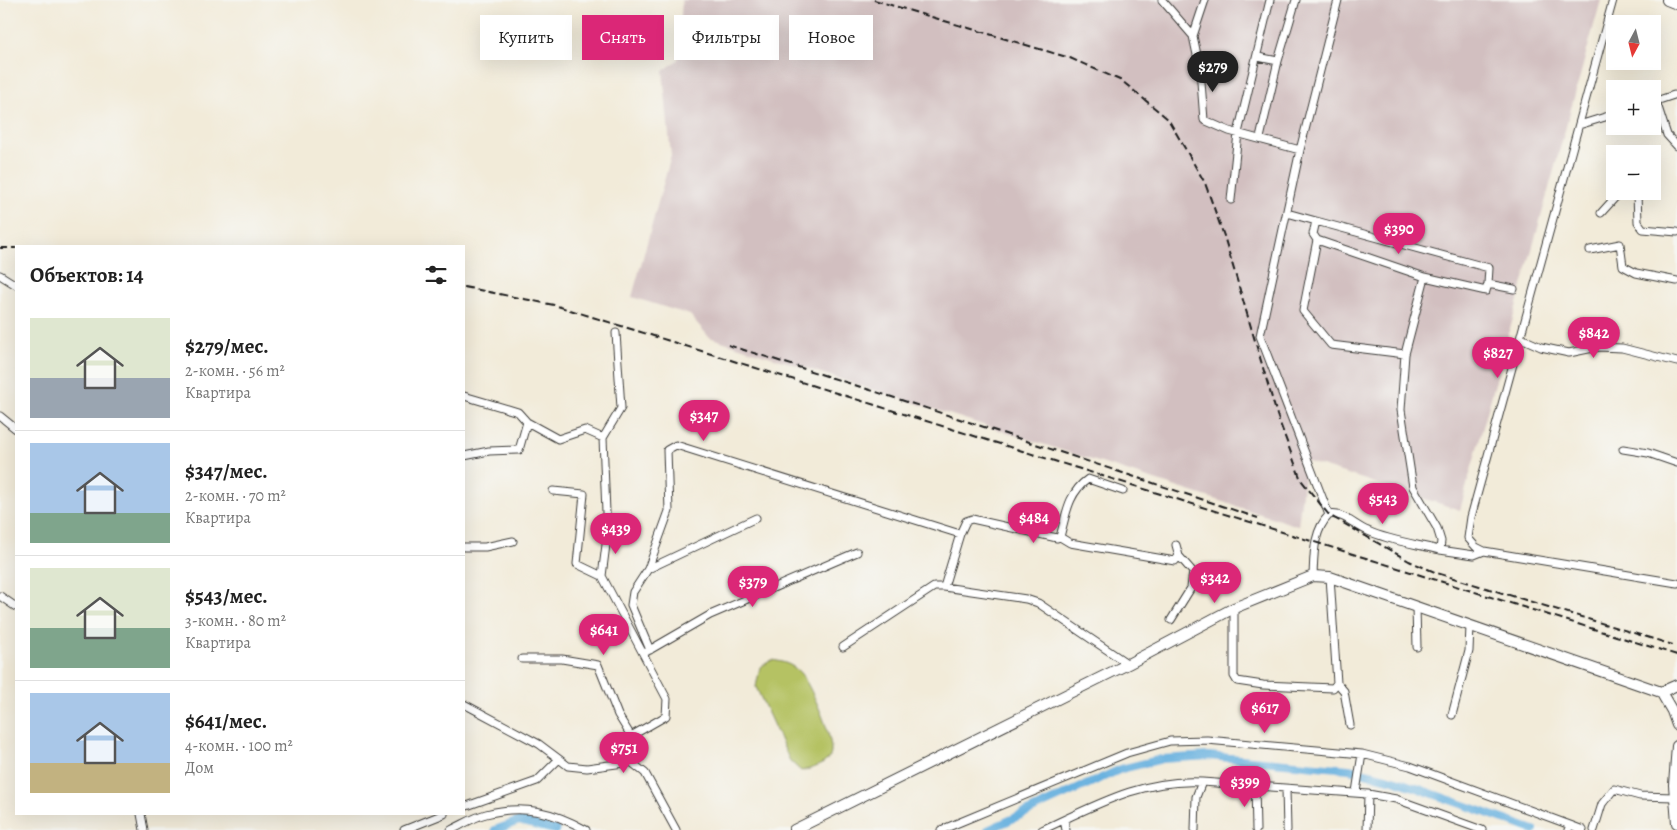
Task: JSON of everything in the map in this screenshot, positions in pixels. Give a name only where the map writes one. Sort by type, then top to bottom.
[{"type":"main road","points":[[1667,0],[1677,4]]},
{"type":"main road","points":[[794,830],[1128,664],[1234,608],[1313,576],[1330,577],[1661,692],[1672,711],[1677,725]]},
{"type":"main road","points":[[1661,692],[1677,685]]},
{"type":"main road","points":[[1677,746],[1674,797],[1677,823]]},
{"type":"street","points":[[1205,0],[1194,36],[1200,69],[1204,120],[1229,131],[1300,150]]},
{"type":"street","points":[[1231,200],[1238,133],[1258,57],[1270,0]]},
{"type":"street","points":[[1260,138],[1278,61],[1296,0]]},
{"type":"street","points":[[1329,515],[1260,336],[1300,150],[1338,0]]},
{"type":"street","points":[[1613,0],[1472,517],[1468,538],[1476,547],[1484,550],[1677,583]]},
{"type":"street","points":[[1163,1],[1194,36]]},
{"type":"street","points":[[1258,57],[1278,61]]},
{"type":"street","points":[[1661,99],[1674,95]]},
{"type":"street","points":[[1579,125],[1606,117]]},
{"type":"street","points":[[1661,119],[1667,135],[1677,146]]},
{"type":"street","points":[[1601,213],[1613,200]]},
{"type":"street","points":[[1637,200],[1638,222],[1643,229],[1677,232]]},
{"type":"street","points":[[1286,213],[1316,221],[1489,268],[1486,291],[1425,277],[1317,240],[1313,234],[1316,221]]},
{"type":"street","points":[[1317,240],[1303,311],[1331,345],[1406,354]]},
{"type":"street","points":[[1590,250],[1620,244],[1623,266],[1636,273],[1677,281]]},
{"type":"street","points":[[0,275],[15,284]]},
{"type":"street","points":[[1425,277],[1406,354],[1401,410],[1413,487],[1437,528],[1441,540],[1440,550]]},
{"type":"street","points":[[1488,284],[1514,289]]},
{"type":"street","points":[[602,576],[607,536],[603,438],[621,408],[616,333]]},
{"type":"street","points":[[1521,338],[1541,347],[1569,353],[1598,347],[1622,348],[1677,362]]},
{"type":"street","points":[[465,396],[518,412],[527,422],[558,439],[585,430],[603,438]]},
{"type":"street","points":[[0,416],[15,428]]},
{"type":"street","points":[[465,456],[489,451],[519,450],[527,422]]},
{"type":"street","points":[[631,736],[666,716],[667,699],[646,651],[631,605],[633,592],[648,569],[670,511],[667,450],[676,445],[960,534]]},
{"type":"street","points":[[1623,448],[1648,453],[1677,463]]},
{"type":"street","points":[[1060,537],[1071,498],[1077,487],[1088,479],[1123,491]]},
{"type":"street","points":[[553,491],[584,494],[577,564],[602,576],[646,651]]},
{"type":"street","points":[[1313,576],[1314,544],[1323,521],[1329,515],[1336,513],[1367,531],[1384,537],[1474,556],[1484,550]]},
{"type":"street","points":[[648,569],[756,518]]},
{"type":"street","points":[[944,587],[960,534],[966,521],[972,519],[1057,538],[1060,537],[1070,543],[1175,561],[1179,556]]},
{"type":"street","points":[[465,547],[485,547],[514,541]]},
{"type":"street","points":[[1171,620],[1191,588],[1193,572],[1179,556],[1176,545]]},
{"type":"street","points":[[646,651],[710,615],[857,552]]},
{"type":"street","points":[[1330,577],[1337,683],[1344,691],[1350,725]]},
{"type":"street","points":[[843,647],[934,587],[944,587],[1026,599],[1038,603],[1128,664]]},
{"type":"street","points":[[0,596],[15,606]]},
{"type":"street","points":[[1416,607],[1417,647]]},
{"type":"street","points":[[1234,608],[1234,676],[1237,681],[1264,685],[1333,688],[1337,683]]},
{"type":"street","points":[[1452,715],[1469,651],[1470,626]]},
{"type":"street","points":[[522,659],[562,659],[598,666],[618,715],[631,736],[631,762]]},
{"type":"street","points":[[465,705],[539,744],[568,766],[587,768],[631,762],[645,774],[676,830]]},
{"type":"street","points":[[941,830],[1127,753],[1170,741],[1207,740],[1362,757],[1410,766],[1569,828],[1584,830]]},
{"type":"street","points":[[1357,790],[1362,757]]},
{"type":"street","points":[[465,807],[537,781],[558,758]]},
{"type":"street","points":[[1042,830],[1104,801],[1146,786],[1186,781],[1255,785],[1286,789],[1357,790],[1396,799],[1482,830]]},
{"type":"street","points":[[1195,830],[1196,797],[1202,782]]},
{"type":"street","points":[[1255,785],[1256,830]]},
{"type":"street","points":[[1286,789],[1287,830]]},
{"type":"street","points":[[1594,830],[1602,804],[1614,789],[1640,796],[1674,797]]},
{"type":"street","points":[[1367,830],[1368,794]]},
{"type":"street","points":[[451,830],[485,814],[529,808],[566,819],[586,830]]},
{"type":"street","points":[[141,815],[144,830]]},
{"type":"street","points":[[404,830],[442,815]]},
{"type":"street","points":[[1064,820],[1066,830]]},
{"type":"shaded area","points":[[682,0],[1601,0],[1460,510],[1306,461],[1298,526],[709,337],[690,315],[632,297],[671,156],[663,71],[678,60],[779,60],[779,15],[681,15]]},
{"type":"green space","points":[[772,660],[789,664],[802,675],[823,717],[831,752],[826,761],[816,767],[801,771],[790,761],[756,687],[760,667]]},
{"type":"waterway","points":[[988,830],[1121,769],[1162,759],[1209,756],[1349,769],[1394,780],[1534,830]]},
{"type":"waterway","points":[[495,830],[519,821],[556,830]]},
{"type":"railway","points":[[874,0],[1070,58],[1122,81],[1168,119],[1205,183],[1224,236],[1277,415],[1301,480],[1329,515],[1409,561],[1437,573],[1673,645]]},
{"type":"railway","points":[[0,248],[15,248]]},
{"type":"railway","points":[[465,287],[554,305],[1677,655]]},
{"type":"railway","points":[[728,345],[927,408],[1258,518]]}]
